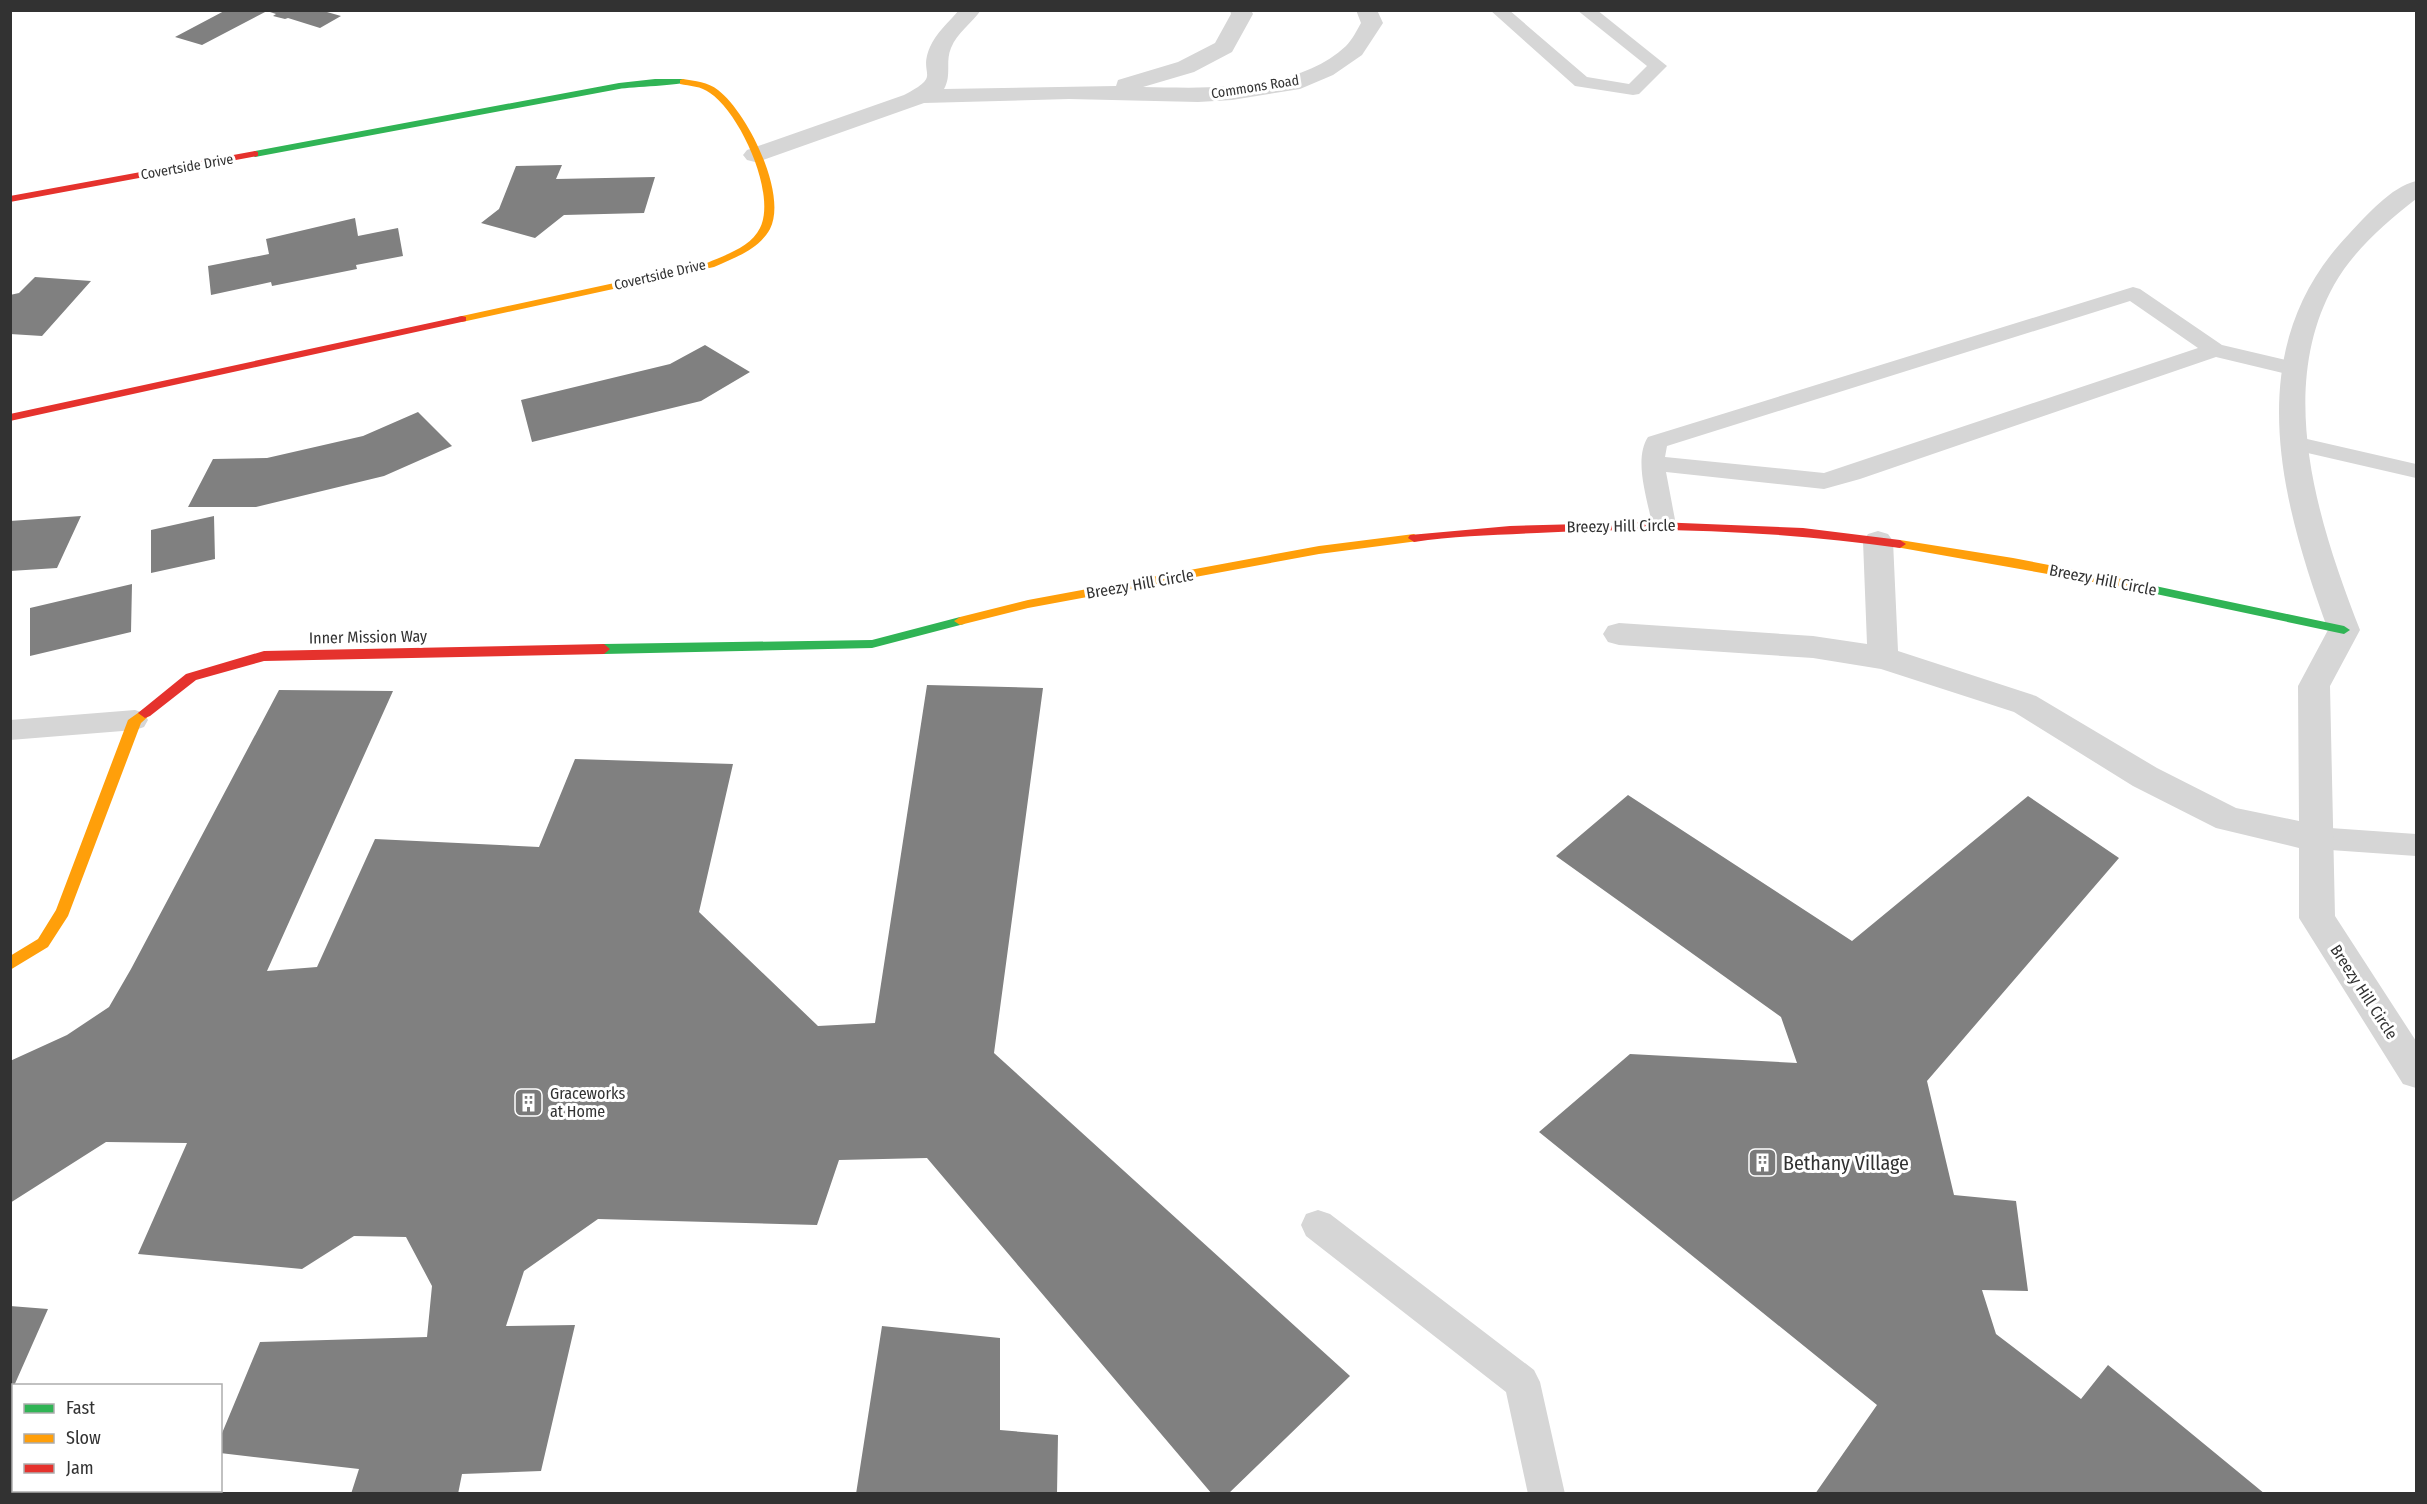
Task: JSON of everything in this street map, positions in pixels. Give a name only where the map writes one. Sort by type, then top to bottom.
[{"type":"street","points":[[921,96],[933,89],[939,78],[935,62],[940,46],[972,10]]},
{"type":"street","name":"Commons Road","points":[[1102,93],[1186,67],[1224,47],[1242,14],[1240,10]]},
{"type":"street","name":"Commons Road","points":[[756,155],[921,96],[1102,93],[1198,95],[1232,93],[1300,82],[1325,70],[1353,50],[1372,23],[1366,10]]},
{"type":"street","name":"Covertside Drive","points":[[10,199],[619,86],[662,81],[691,83],[712,89],[725,98],[734,110],[756,155],[771,203],[769,223],[759,238],[741,251],[710,265],[10,418]]},
{"type":"street","points":[[2344,630],[2324,580],[2295,467],[2291,395],[2300,335],[2322,283],[2358,238],[2416,188]]},
{"type":"street","name":"Breezy Hill Circle","points":[[900,635],[1028,604],[1319,550],[1426,536],[1575,526],[1664,525],[1780,530],[1878,541],[2025,564],[2219,602],[2344,630],[2314,686],[2317,918],[2416,1072]]},
{"type":"street","points":[[1878,541],[1883,658]]},
{"type":"street","points":[[1619,634],[1813,647],[1883,658],[2025,704],[2145,777],[2228,819],[2316,838]]},
{"type":"street","name":"Inner Mission Way","points":[[135,720],[191,677],[264,656],[872,644],[900,635]]},
{"type":"street","points":[[10,964],[43,943],[63,912],[135,720]]},
{"type":"lane","points":[[1498,10],[1581,82],[1633,90],[1658,66],[1585,10]]},
{"type":"lane","points":[[1664,525],[1653,463],[1656,442],[2133,293],[2215,350],[2295,369]]},
{"type":"lane","points":[[1653,463],[1824,481],[1852,474],[2215,350]]},
{"type":"lane","points":[[2294,443],[2416,471]]},
{"type":"lane","points":[[10,730],[135,720]]},
{"type":"lane","points":[[2316,838],[2416,845]]},
{"type":"lane","points":[[1318,1225],[1522,1382],[1547,1494]]},
{"type":"building","points":[[226,10],[331,10],[327,12],[341,16],[320,28],[273,16],[276,14],[267,11],[202,45],[175,37]]},
{"type":"building","points":[[562,165],[556,179],[655,177],[644,213],[564,215],[535,238],[481,223],[499,209],[516,166]]},
{"type":"building","points":[[355,218],[358,236],[398,228],[403,256],[356,265],[357,269],[272,286],[271,282],[211,295],[208,266],[269,254],[266,239]]},
{"type":"building","points":[[35,277],[91,281],[42,336],[10,334],[10,295],[19,293]]},
{"type":"building","points":[[705,345],[750,372],[701,401],[532,442],[521,400],[670,364]]},
{"type":"building","points":[[418,412],[452,446],[384,476],[256,507],[188,507],[213,459],[267,458],[363,436]]},
{"type":"building","points":[[81,516],[57,568],[10,571],[10,521]]},
{"type":"building","points":[[214,516],[215,559],[151,573],[151,530]]},
{"type":"building","points":[[132,584],[131,632],[30,656],[30,608]]},
{"type":"building","name":"Graceworks at Home","points":[[927,685],[1043,688],[994,1053],[1350,1376],[1228,1494],[1212,1494],[927,1158],[839,1160],[817,1225],[598,1219],[524,1271],[506,1326],[575,1325],[541,1471],[462,1474],[458,1494],[351,1494],[359,1469],[222,1453],[222,1433],[260,1342],[427,1337],[432,1286],[406,1237],[354,1236],[302,1269],[138,1254],[187,1143],[106,1142],[10,1203],[10,1061],[67,1035],[109,1007],[279,690],[393,691],[267,971],[317,967],[375,839],[539,847],[575,759],[733,764],[699,912],[818,1026],[875,1023]]},
{"type":"building","name":"Bethany Village","points":[[1628,795],[1852,941],[2028,796],[2119,858],[1927,1081],[1954,1195],[2016,1201],[2028,1291],[1982,1290],[1996,1334],[2081,1399],[2108,1365],[2265,1494],[1815,1494],[1877,1405],[1539,1132],[1630,1054],[1797,1063],[1781,1017],[1556,856]]},
{"type":"building","points":[[10,1306],[48,1309],[15,1384],[12,1384],[10,1395]]},
{"type":"building","points":[[882,1326],[1000,1338],[1000,1430],[1058,1435],[1057,1494],[856,1494]]},
{"type":"traffic: fast","points":[[255,154],[619,86],[683,82]]},
{"type":"traffic: fast","points":[[2127,584],[2344,630]]},
{"type":"traffic: fast","points":[[604,649],[872,644],[960,621]]},
{"type":"traffic: slow","points":[[462,319],[710,265],[756,241],[766,227],[769,213],[768,195],[764,175],[747,133],[725,100],[714,91],[707,87],[683,82]]},
{"type":"traffic: slow","points":[[960,621],[1028,604],[1319,550],[1414,538]]},
{"type":"traffic: slow","points":[[1900,544],[2013,562],[2127,584]]},
{"type":"traffic: slow","points":[[10,964],[43,943],[63,912],[135,720],[145,713]]},
{"type":"traffic: jam","points":[[10,199],[255,154]]},
{"type":"traffic: jam","points":[[10,418],[462,319]]},
{"type":"traffic: jam","points":[[1414,538],[1559,527],[1705,526],[1803,532],[1900,544]]},
{"type":"traffic: jam","points":[[145,713],[191,677],[264,656],[604,649]]},
{"type":"place","name":"Graceworks at Home","points":[[529,1102]]},
{"type":"place","name":"Bethany Village","points":[[1762,1163]]}]
